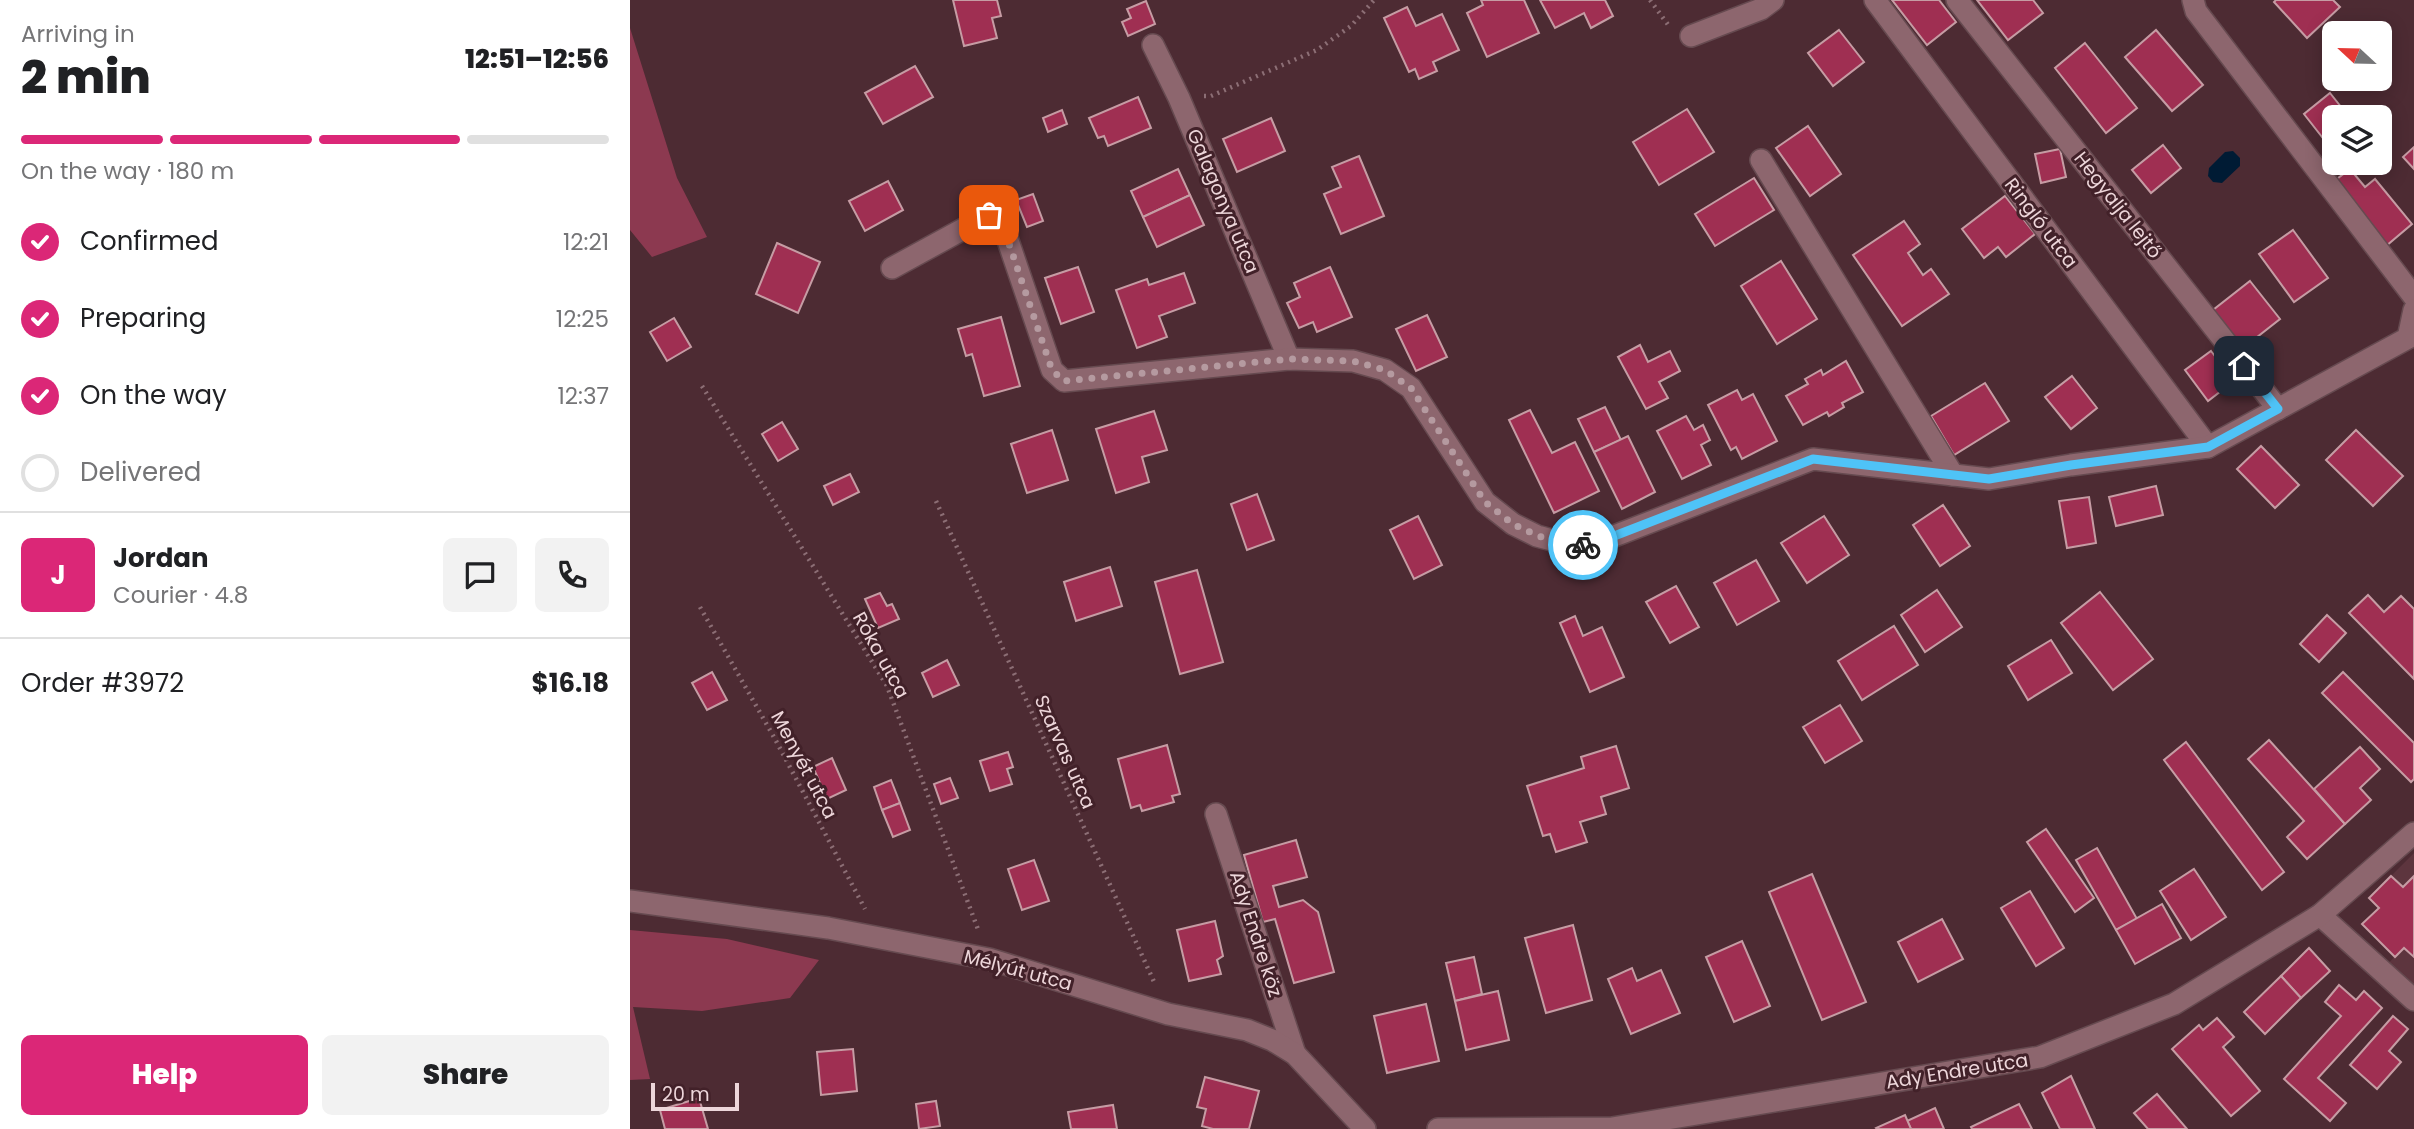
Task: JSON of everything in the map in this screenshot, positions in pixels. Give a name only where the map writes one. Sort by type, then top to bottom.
[{"type":"street","points":[[1691,36],[1761,9],[1773,0]]},
{"type":"street","name":"Ringló utca","points":[[1875,0],[2208,447]]},
{"type":"street","name":"Hegyalja lejtő","points":[[1957,0],[2278,409]]},
{"type":"street","points":[[2193,0],[2196,11],[2414,296]]},
{"type":"street","name":"Galagonya utca","points":[[1153,45],[1179,98],[1289,359]]},
{"type":"street","points":[[1762,160],[1953,475]]},
{"type":"street","points":[[892,268],[989,215],[1003,226],[1052,370],[1064,381],[1289,359],[1353,361],[1385,370],[1411,388],[1485,502],[1513,524],[1538,536],[1563,543],[1591,545],[1813,459],[1989,479],[2208,447],[2411,340],[2414,310]]},
{"type":"street","name":"Ady Endre köz","points":[[1216,814],[1295,1054]]},
{"type":"street","name":"Ady Endre utca","points":[[1438,1129],[1612,1128],[2040,1057],[2174,1004],[2320,915],[2414,833]]},
{"type":"street","name":"Mélyút utca","points":[[630,901],[880,937],[989,959],[1168,1014],[1247,1031],[1272,1040],[1295,1054],[1366,1129]]},
{"type":"street","points":[[2320,915],[2414,1000]]},
{"type":"path","points":[[1179,98],[1211,96],[1317,50],[1351,26],[1374,0]]},
{"type":"path","name":"Róka utca","points":[[702,386],[887,686],[989,959]]},
{"type":"path","name":"Szarvas utca","points":[[936,501],[1168,1014]]},
{"type":"path","name":"Menyét utca","points":[[701,607],[775,739],[880,937]]},
{"type":"shaded area","points":[[630,28],[677,178],[707,237],[652,257],[630,230]]},
{"type":"shaded area","points":[[2414,853],[2414,986],[2388,964],[2395,956],[2362,925],[2378,908],[2369,898]]},
{"type":"shaded area","points":[[630,930],[727,939],[819,960],[790,998],[702,1011],[633,1007],[650,1079],[630,1080]]},
{"type":"water","points":[[2233,151],[2240,158],[2240,166],[2222,183],[2213,182],[2208,176],[2209,168],[2225,152]]},
{"type":"building","points":[[953,0],[997,0],[1001,16],[992,18],[997,38],[964,46]]},
{"type":"building","points":[[1481,0],[1524,0],[1539,33],[1487,57],[1467,13],[1483,5]]},
{"type":"building","points":[[1540,0],[1605,0],[1613,16],[1591,28],[1584,13],[1555,28]]},
{"type":"building","points":[[1892,0],[1939,0],[1956,22],[1927,45]]},
{"type":"building","points":[[1977,0],[2033,0],[2043,13],[2008,40]]},
{"type":"building","points":[[2333,0],[2340,7],[2322,21],[2307,38],[2274,2]]},
{"type":"building","points":[[1146,1],[1155,24],[1128,36],[1122,22],[1131,18],[1127,9]]},
{"type":"building","points":[[1407,7],[1416,26],[1442,14],[1459,50],[1433,62],[1437,71],[1419,79],[1415,69],[1409,72],[1384,18]]},
{"type":"building","points":[[1839,30],[1864,62],[1833,86],[1808,53]]},
{"type":"building","points":[[2156,30],[2203,85],[2172,111],[2125,57]]},
{"type":"building","points":[[2085,43],[2137,108],[2106,133],[2055,68]]},
{"type":"building","points":[[915,66],[933,97],[883,124],[865,93]]},
{"type":"building","points":[[2330,93],[2340,105],[2322,105],[2322,137],[2304,114]]},
{"type":"building","points":[[1138,97],[1151,128],[1108,146],[1104,136],[1098,138],[1089,118]]},
{"type":"building","points":[[1687,109],[1714,152],[1659,185],[1633,142]]},
{"type":"building","points":[[1062,110],[1067,124],[1048,132],[1043,118]]},
{"type":"building","points":[[1271,118],[1285,151],[1237,172],[1223,139]]},
{"type":"building","points":[[1808,126],[1841,174],[1810,196],[1776,148]]},
{"type":"building","points":[[2163,145],[2181,168],[2151,193],[2132,170]]},
{"type":"building","points":[[2414,147],[2414,169],[2403,157]]},
{"type":"building","points":[[2060,149],[2066,177],[2041,183],[2035,154]]},
{"type":"building","points":[[1359,156],[1384,216],[1341,234],[1324,194],[1341,187],[1332,167]]},
{"type":"building","points":[[1178,169],[1190,195],[1143,217],[1131,191]]},
{"type":"building","points":[[2342,175],[2355,175],[2365,187],[2375,179],[2412,224],[2386,246],[2333,182]]},
{"type":"building","points":[[1754,178],[1774,210],[1715,246],[1695,214]]},
{"type":"building","points":[[888,181],[903,210],[865,231],[849,201]]},
{"type":"building","points":[[1033,194],[1043,221],[1027,227],[1016,200]]},
{"type":"building","points":[[1190,195],[1204,225],[1157,247],[1143,217]]},
{"type":"building","points":[[2005,196],[2035,234],[2006,257],[1998,247],[1984,258],[1962,229]]},
{"type":"building","points":[[1904,221],[1920,244],[1908,253],[1923,275],[1931,269],[1949,294],[1902,326],[1853,255]]},
{"type":"building","points":[[2293,230],[2328,278],[2294,302],[2259,254]]},
{"type":"building","points":[[777,243],[820,262],[798,313],[756,294]]},
{"type":"building","points":[[1781,261],[1817,319],[1777,344],[1741,286]]},
{"type":"building","points":[[1078,267],[1094,312],[1061,324],[1045,278]]},
{"type":"building","points":[[1330,267],[1352,317],[1317,332],[1313,322],[1299,328],[1287,303],[1300,297],[1294,283]]},
{"type":"building","points":[[1184,273],[1195,303],[1159,316],[1167,337],[1137,348],[1116,290],[1147,279],[1149,285]]},
{"type":"building","points":[[2250,281],[2280,319],[2243,348],[2213,310]]},
{"type":"building","points":[[1427,315],[1447,357],[1416,371],[1396,329]]},
{"type":"building","points":[[1001,317],[1020,386],[984,396],[972,354],[966,356],[958,329]]},
{"type":"building","points":[[674,318],[691,347],[667,361],[650,332]]},
{"type":"building","points":[[1640,345],[1648,362],[1670,351],[1680,371],[1659,382],[1668,398],[1646,409],[1618,357]]},
{"type":"building","points":[[2211,351],[2234,381],[2208,401],[2185,370]]},
{"type":"building","points":[[1846,361],[1863,392],[1842,403],[1844,407],[1829,416],[1827,412],[1803,425],[1786,396],[1808,384],[1805,379],[1821,370],[1823,375]]},
{"type":"building","points":[[2072,376],[2097,408],[2071,429],[2045,397]]},
{"type":"building","points":[[1985,383],[2009,421],[1954,455],[1931,416]]},
{"type":"building","points":[[1737,390],[1742,400],[1753,394],[1777,441],[1742,459],[1736,447],[1731,450],[1708,405]]},
{"type":"building","points":[[1605,407],[1621,440],[1594,452],[1578,419]]},
{"type":"building","points":[[1530,410],[1552,453],[1575,442],[1599,491],[1554,513],[1509,420]]},
{"type":"building","points":[[1154,411],[1167,450],[1142,457],[1149,482],[1116,493],[1096,429]]},
{"type":"building","points":[[1686,416],[1694,430],[1703,425],[1710,440],[1701,445],[1711,465],[1682,479],[1657,431]]},
{"type":"building","points":[[782,422],[798,449],[778,461],[762,434]]},
{"type":"building","points":[[1052,430],[1068,480],[1027,493],[1011,444]]},
{"type":"building","points":[[2356,430],[2403,476],[2373,506],[2326,460]]},
{"type":"building","points":[[1628,436],[1655,492],[1622,509],[1594,452]]},
{"type":"building","points":[[2261,446],[2299,485],[2275,508],[2237,469]]},
{"type":"building","points":[[850,474],[859,492],[833,505],[824,486]]},
{"type":"building","points":[[2156,486],[2163,515],[2116,526],[2109,497]]},
{"type":"building","points":[[1257,494],[1274,540],[1247,550],[1231,504]]},
{"type":"building","points":[[2089,497],[2096,543],[2067,548],[2059,501]]},
{"type":"building","points":[[1943,505],[1970,546],[1940,566],[1913,525]]},
{"type":"building","points":[[1418,516],[1442,565],[1414,579],[1390,530]]},
{"type":"building","points":[[1824,516],[1849,555],[1807,583],[1781,543]]},
{"type":"building","points":[[1756,560],[1779,601],[1737,625],[1714,583]]},
{"type":"building","points":[[1110,567],[1122,606],[1076,621],[1064,582]]},
{"type":"building","points":[[1197,570],[1223,662],[1180,674],[1155,582]]},
{"type":"building","points":[[1676,586],[1699,627],[1670,643],[1646,602]]},
{"type":"building","points":[[1937,590],[1962,627],[1925,652],[1901,615]]},
{"type":"building","points":[[2100,592],[2153,659],[2113,690],[2061,623]]},
{"type":"building","points":[[880,593],[887,606],[892,604],[899,619],[878,628],[865,599]]},
{"type":"building","points":[[2368,595],[2384,612],[2401,596],[2414,609],[2414,679],[2349,613]]},
{"type":"building","points":[[2327,615],[2346,633],[2319,662],[2300,644]]},
{"type":"building","points":[[1575,616],[1583,636],[1602,627],[1624,677],[1590,692],[1560,623]]},
{"type":"building","points":[[1894,626],[1918,665],[1862,700],[1838,661]]},
{"type":"building","points":[[2051,640],[2072,673],[2028,700],[2008,666]]},
{"type":"building","points":[[947,660],[959,685],[933,697],[922,673]]},
{"type":"building","points":[[712,672],[727,700],[707,710],[692,683]]},
{"type":"building","points":[[2343,672],[2414,743],[2414,779],[2411,782],[2322,693]]},
{"type":"building","points":[[1840,705],[1862,741],[1825,763],[1803,727]]},
{"type":"building","points":[[2269,740],[2345,824],[2307,859],[2287,837],[2304,821],[2248,759]]},
{"type":"building","points":[[2186,742],[2284,872],[2262,890],[2164,760]]},
{"type":"building","points":[[1167,745],[1180,794],[1172,796],[1174,802],[1142,811],[1140,805],[1131,808],[1118,759]]},
{"type":"building","points":[[1616,746],[1629,788],[1601,797],[1606,814],[1580,822],[1587,842],[1556,852],[1550,834],[1543,836],[1527,786],[1584,768],[1581,757]]},
{"type":"building","points":[[2360,747],[2380,769],[2360,788],[2371,800],[2345,824],[2314,789]]},
{"type":"building","points":[[1008,752],[1013,767],[1007,769],[1012,784],[990,791],[980,761]]},
{"type":"building","points":[[832,758],[846,790],[827,799],[813,767]]},
{"type":"building","points":[[950,778],[958,798],[941,804],[934,784]]},
{"type":"building","points":[[891,780],[900,803],[882,810],[874,787]]},
{"type":"building","points":[[900,803],[910,830],[893,837],[882,810]]},
{"type":"building","points":[[2046,829],[2094,898],[2075,912],[2027,842]]},
{"type":"building","points":[[1296,840],[1307,877],[1273,886],[1279,907],[1303,900],[1318,912],[1334,972],[1294,983],[1275,919],[1263,922],[1244,855]]},
{"type":"building","points":[[2097,848],[2137,919],[2116,930],[2076,860]]},
{"type":"building","points":[[1034,860],[1049,901],[1022,910],[1008,869]]},
{"type":"building","points":[[2194,869],[2226,917],[2191,940],[2160,891]]},
{"type":"building","points":[[1812,874],[1866,1002],[1822,1020],[1769,892]]},
{"type":"building","points":[[2391,876],[2403,887],[2414,876],[2414,957],[2404,948],[2395,957],[2362,924],[2379,908],[2369,898]]},
{"type":"building","points":[[2030,891],[2064,948],[2036,966],[2001,908]]},
{"type":"building","points":[[2162,904],[2181,938],[2135,964],[2116,930]]},
{"type":"building","points":[[1942,919],[1963,959],[1918,982],[1898,942]]},
{"type":"building","points":[[1215,921],[1223,956],[1217,960],[1221,974],[1189,981],[1177,930]]},
{"type":"building","points":[[1573,925],[1592,1000],[1546,1013],[1525,938]]},
{"type":"building","points":[[1742,941],[1770,1006],[1734,1022],[1706,957]]},
{"type":"building","points":[[2309,948],[2330,971],[2301,998],[2281,976]]},
{"type":"building","points":[[1474,957],[1482,994],[1455,1001],[1446,963]]},
{"type":"building","points":[[1632,968],[1637,981],[1661,970],[1680,1013],[1631,1034],[1608,979]]},
{"type":"building","points":[[2281,976],[2301,998],[2265,1034],[2244,1012]]},
{"type":"building","points":[[2339,985],[2356,1000],[2364,991],[2382,1008],[2318,1078],[2346,1103],[2330,1121],[2284,1079],[2341,1016],[2325,1002]]},
{"type":"building","points":[[1498,991],[1509,1040],[1466,1050],[1455,1001]]},
{"type":"building","points":[[1426,1004],[1439,1061],[1387,1073],[1374,1016]]},
{"type":"building","points":[[2393,1016],[2408,1029],[2389,1051],[2401,1062],[2377,1089],[2350,1065]]},
{"type":"building","points":[[2217,1018],[2234,1037],[2223,1047],[2260,1091],[2231,1116],[2172,1049],[2199,1025],[2203,1030]]},
{"type":"building","points":[[853,1049],[857,1091],[821,1095],[817,1052]]},
{"type":"building","points":[[2071,1076],[2095,1129],[2060,1129],[2042,1093]]},
{"type":"building","points":[[1205,1077],[1259,1091],[1249,1129],[1213,1129],[1202,1126],[1206,1109],[1197,1107]]},
{"type":"building","points":[[2157,1094],[2187,1129],[2148,1129],[2134,1113]]},
{"type":"building","points":[[699,1098],[708,1129],[665,1129],[660,1110]]},
{"type":"building","points":[[936,1101],[940,1126],[919,1129],[916,1104]]},
{"type":"building","points":[[2019,1104],[2032,1129],[1972,1129],[1971,1127]]},
{"type":"building","points":[[1113,1105],[1117,1129],[1071,1129],[1068,1112]]},
{"type":"building","points":[[1935,1108],[1944,1129],[1911,1129],[1907,1121]]},
{"type":"building","points":[[1905,1115],[1911,1129],[1876,1128]]},
{"type":"way so far","points":[[989,215],[1003,226],[1052,370],[1064,381],[1289,359],[1353,361],[1385,370],[1411,388],[1485,502],[1513,524],[1538,536],[1583,545]]},
{"type":"route","points":[[1583,545],[1591,545],[1813,459],[1989,479],[2208,447],[2278,409],[2244,366]]}]
